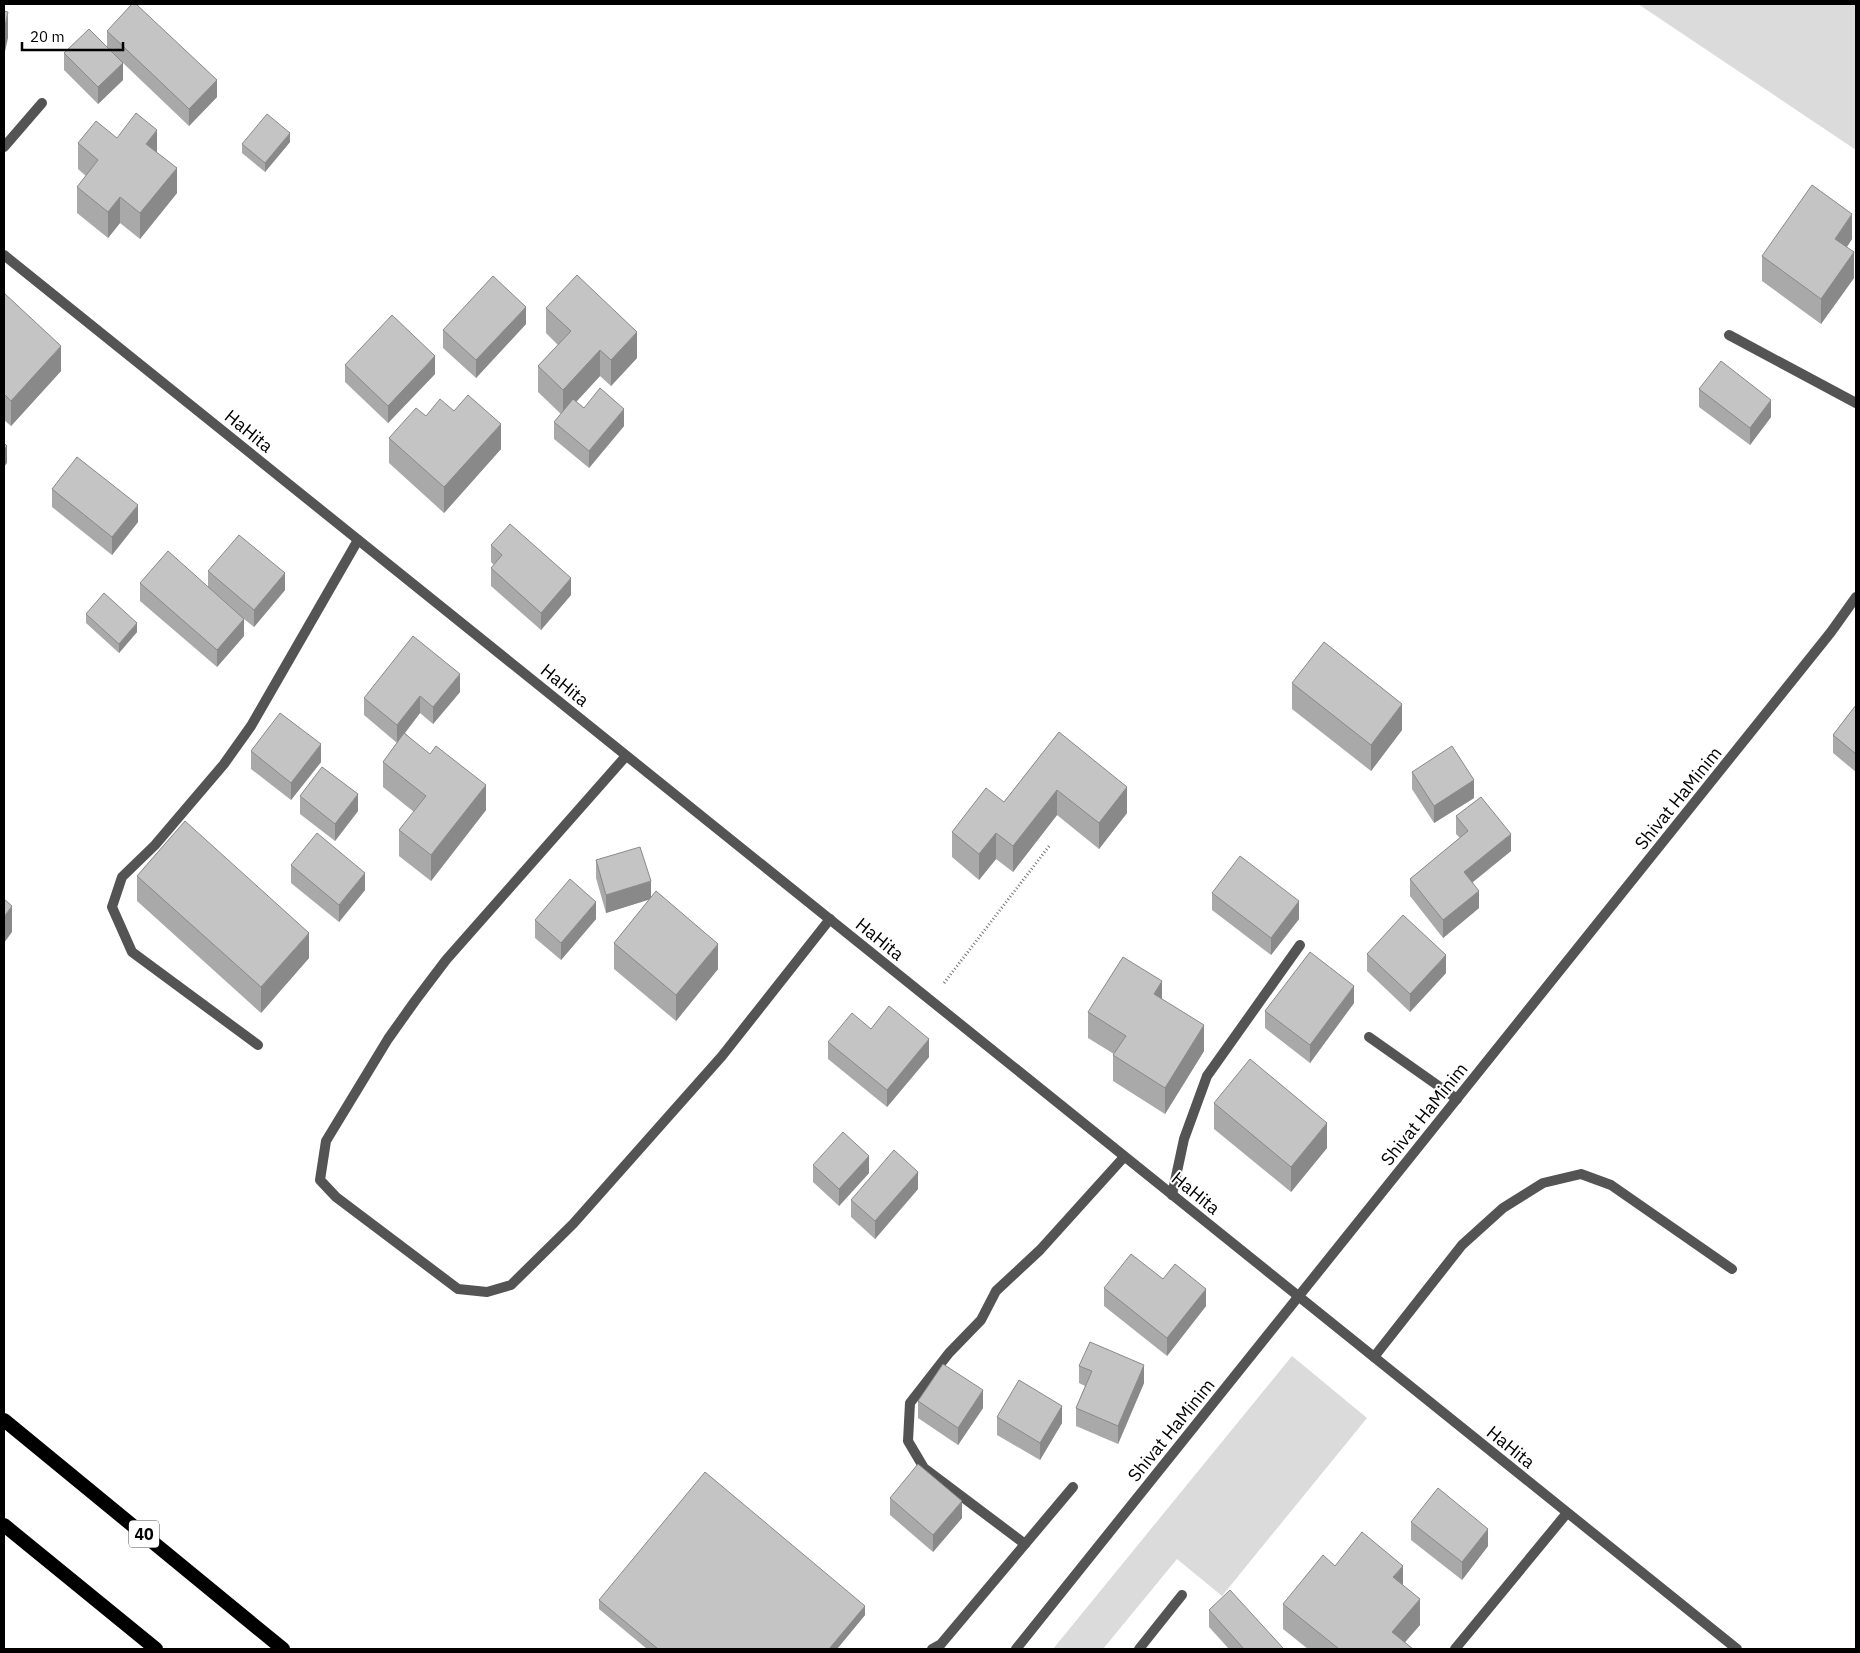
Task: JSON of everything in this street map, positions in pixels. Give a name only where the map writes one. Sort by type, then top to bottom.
[{"type":"highway","name":"40","points":[[4,1420],[283,1649]]},
{"type":"highway","points":[[4,1524],[156,1649]]},
{"type":"street","points":[[4,147],[42,103]]},
{"type":"street","name":"HaHita","points":[[4,255],[1737,1649]]},
{"type":"street","points":[[1729,336],[1856,403]]},
{"type":"street","points":[[258,1045],[132,952],[112,907],[122,877],[155,845],[224,764],[251,726],[358,540]]},
{"type":"street","name":"Shivat HaMinim","points":[[1016,1649],[1831,632],[1856,597]]},
{"type":"street","points":[[626,756],[446,960],[388,1038],[326,1141],[320,1180],[336,1197],[458,1290],[487,1292],[511,1285],[573,1224],[704,1077],[830,919]]},
{"type":"street","points":[[1172,1195],[1184,1139],[1207,1076],[1300,945]]},
{"type":"street","points":[[1369,1037],[1457,1099]]},
{"type":"street","points":[[1025,1544],[924,1468],[908,1440],[910,1403],[949,1353],[981,1320],[996,1291],[1040,1250],[1124,1157]]},
{"type":"street","points":[[1374,1357],[1462,1245],[1503,1208],[1543,1182],[1581,1174],[1611,1185],[1732,1269]]},
{"type":"street","points":[[940,1647],[1073,1487]]},
{"type":"street","points":[[1455,1649],[1567,1513]]},
{"type":"street","points":[[1139,1649],[1182,1595]]},
{"type":"path","points":[[930,1000],[1050,845]]},
{"type":"shaded area","points":[[1638,4],[1856,4],[1856,150]]},
{"type":"shaded area","points":[[1292,1356],[1367,1418],[1222,1596],[1177,1559],[1103,1649],[1053,1649]]},
{"type":"building","points":[[132,4],[136,4],[217,80],[189,109],[107,31]]},
{"type":"building","points":[[4,11],[8,12],[4,30]]},
{"type":"building","points":[[89,29],[123,63],[98,87],[64,53]]},
{"type":"building","points":[[136,113],[157,130],[146,144],[177,168],[140,213],[120,197],[108,212],[77,187],[98,160],[78,143],[96,121],[117,138]]},
{"type":"building","points":[[267,114],[290,133],[265,163],[242,144]]},
{"type":"building","points":[[1812,185],[1852,214],[1835,239],[1854,252],[1821,299],[1762,256]]},
{"type":"building","points":[[577,275],[637,332],[611,360],[600,350],[563,390],[538,366],[571,331],[546,308]]},
{"type":"building","points":[[493,276],[526,307],[476,360],[443,330]]},
{"type":"building","points":[[4,293],[61,346],[11,401],[4,394]]},
{"type":"building","points":[[392,315],[435,356],[388,406],[345,365]]},
{"type":"building","points":[[1721,361],[1771,400],[1750,428],[1699,389]]},
{"type":"building","points":[[600,388],[624,409],[589,451],[554,422],[573,399],[584,408]]},
{"type":"building","points":[[468,395],[501,424],[444,487],[389,438],[416,408],[426,416],[440,399],[454,411]]},
{"type":"building","points":[[77,457],[138,505],[112,537],[52,489]]},
{"type":"building","points":[[510,524],[571,578],[541,613],[491,568],[502,555],[491,545]]},
{"type":"building","points":[[239,535],[285,573],[254,610],[208,571]]},
{"type":"building","points":[[168,551],[244,619],[217,650],[140,583]]},
{"type":"building","points":[[104,593],[137,623],[119,644],[86,614]]},
{"type":"building","points":[[413,636],[460,674],[433,707],[420,696],[397,725],[364,698]]},
{"type":"building","points":[[1324,642],[1402,704],[1371,745],[1292,683]]},
{"type":"building","points":[[1856,705],[1856,754],[1833,735]]},
{"type":"building","points":[[280,713],[321,744],[291,783],[251,751]]},
{"type":"building","points":[[1059,732],[1127,787],[1099,823],[1057,790],[1013,846],[996,833],[979,854],[952,832],[986,788],[1004,802]]},
{"type":"building","points":[[404,733],[430,754],[436,746],[486,785],[431,855],[399,830],[426,796],[383,762]]},
{"type":"building","points":[[1452,746],[1474,780],[1434,806],[1412,772]]},
{"type":"building","points":[[322,767],[358,794],[335,824],[300,796]]},
{"type":"building","points":[[1481,797],[1511,834],[1464,872],[1479,891],[1443,920],[1410,879],[1468,831],[1456,816]]},
{"type":"building","points":[[185,821],[309,933],[261,987],[137,876]]},
{"type":"building","points":[[317,833],[365,873],[339,905],[291,865]]},
{"type":"building","points":[[640,847],[651,881],[606,895],[596,860]]},
{"type":"building","points":[[1240,856],[1299,901],[1271,938],[1212,893]]},
{"type":"building","points":[[570,879],[596,902],[561,943],[535,920]]},
{"type":"building","points":[[656,891],[718,944],[676,995],[614,943]]},
{"type":"building","points":[[4,899],[12,906],[4,917]]},
{"type":"building","points":[[1403,915],[1446,955],[1410,994],[1367,954]]},
{"type":"building","points":[[1310,952],[1354,986],[1310,1045],[1265,1011]]},
{"type":"building","points":[[1123,957],[1162,981],[1154,994],[1204,1025],[1165,1088],[1113,1055],[1126,1036],[1088,1012]]},
{"type":"building","points":[[889,1006],[929,1039],[887,1090],[828,1042],[852,1013],[871,1029]]},
{"type":"building","points":[[1250,1059],[1327,1123],[1291,1167],[1214,1103]]},
{"type":"building","points":[[843,1132],[869,1156],[839,1189],[813,1165]]},
{"type":"building","points":[[894,1150],[918,1172],[875,1221],[851,1200]]},
{"type":"building","points":[[1131,1254],[1163,1279],[1175,1264],[1206,1289],[1167,1338],[1104,1288]]},
{"type":"building","points":[[1090,1342],[1144,1365],[1118,1426],[1076,1408],[1092,1371],[1079,1366]]},
{"type":"building","points":[[943,1364],[983,1390],[958,1428],[918,1401]]},
{"type":"building","points":[[1019,1380],[1062,1406],[1040,1443],[997,1417]]},
{"type":"building","points":[[918,1464],[962,1501],[933,1535],[890,1498]]},
{"type":"building","points":[[705,1472],[865,1606],[829,1649],[658,1649],[599,1600]]},
{"type":"building","points":[[1438,1488],[1488,1529],[1462,1562],[1411,1522]]},
{"type":"building","points":[[1362,1532],[1403,1566],[1393,1577],[1420,1599],[1392,1632],[1413,1649],[1339,1649],[1283,1604],[1323,1555],[1335,1566]]},
{"type":"building","points":[[1230,1590],[1283,1648],[1244,1649],[1209,1610]]}]
